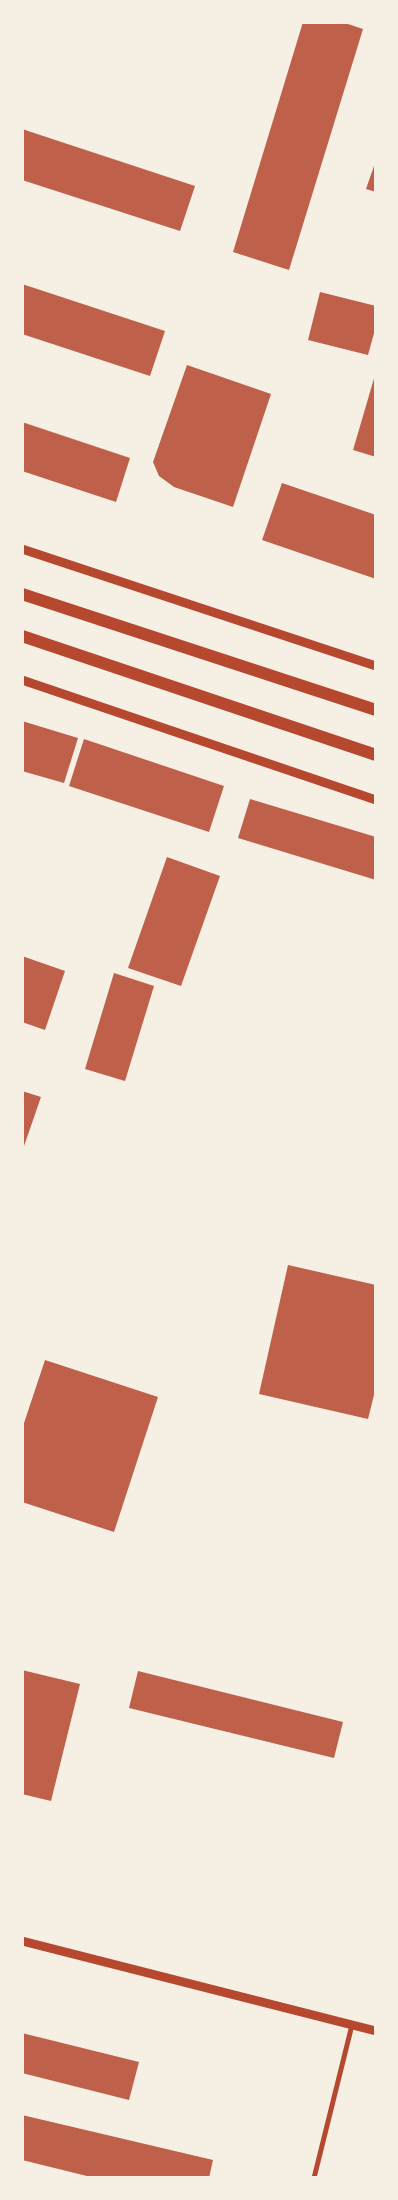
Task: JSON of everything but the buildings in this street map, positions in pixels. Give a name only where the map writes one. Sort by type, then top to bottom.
[{"type":"main road","points":[[22,594],[376,710]]},
{"type":"main road","points":[[22,636],[376,755]]},
{"type":"street","points":[[22,549],[376,666]]},
{"type":"street","points":[[22,680],[376,800]]},
{"type":"street","points":[[22,1941],[376,2031]]},
{"type":"street","points":[[314,2178],[352,2025]]}]
